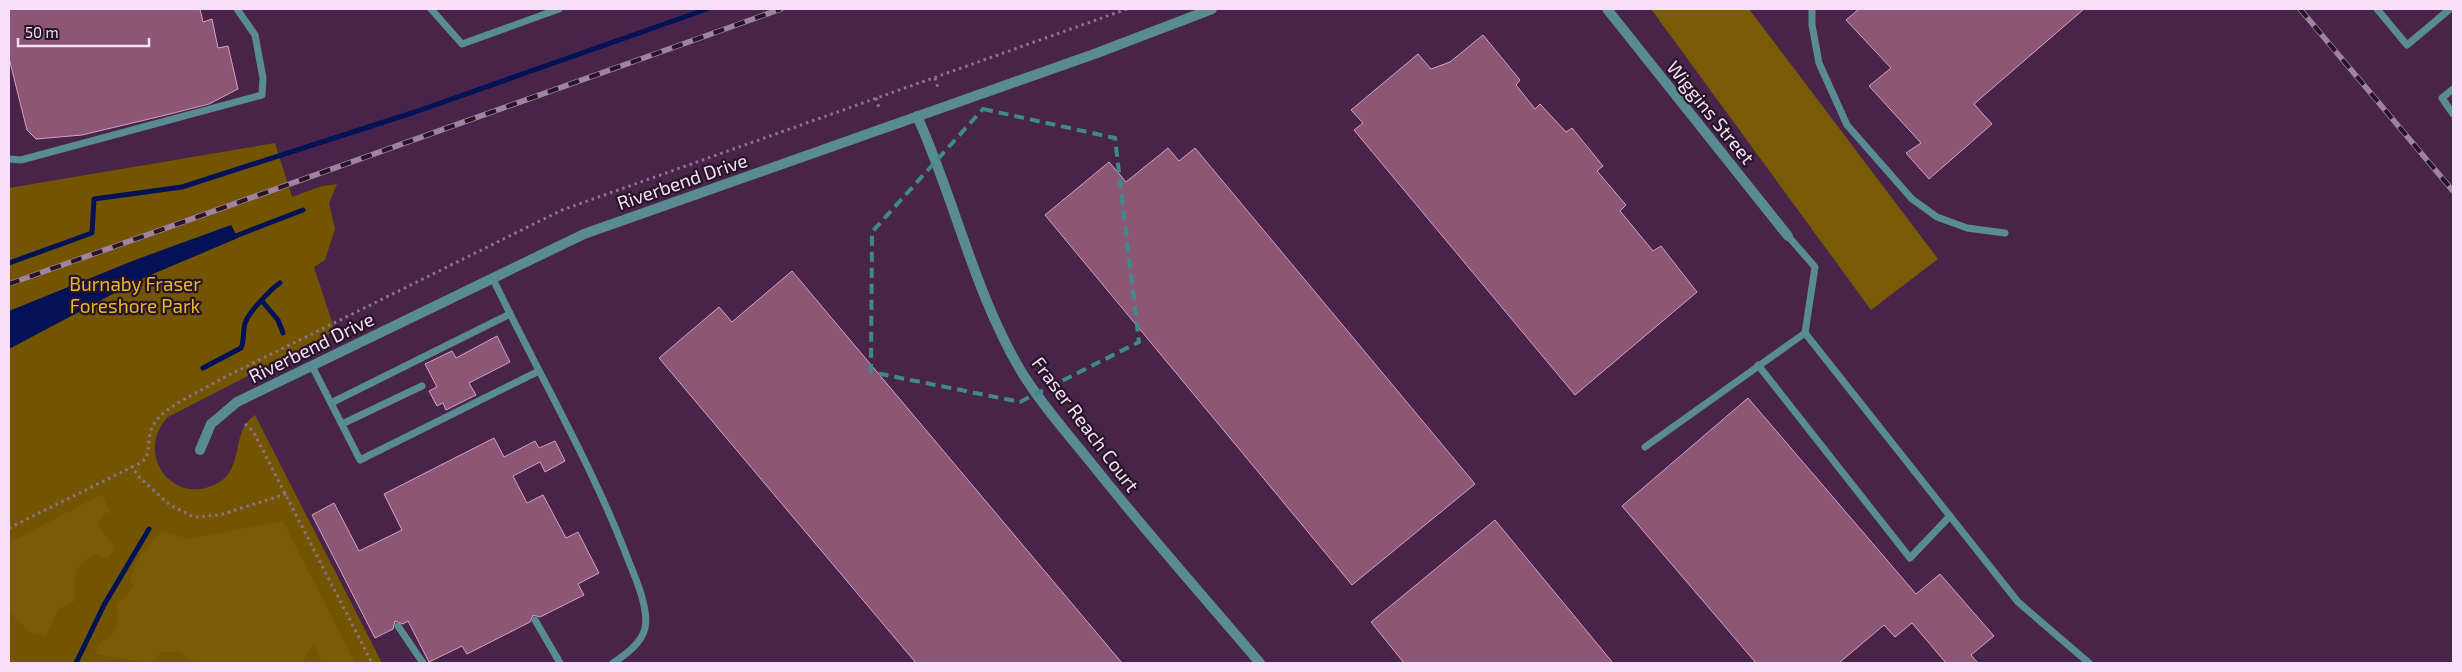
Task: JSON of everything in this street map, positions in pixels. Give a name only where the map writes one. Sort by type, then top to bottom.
[{"type":"street","name":"Riverbend Drive","points":[[200,450],[211,424],[237,402],[584,234],[1097,53],[1212,9]]},
{"type":"street","name":"Wiggins Street","points":[[1606,9],[1788,236]]},
{"type":"street","name":"Fraser Reach Court","points":[[917,116],[929,143],[984,296],[1021,371],[1046,406],[1112,489],[1260,663]]},
{"type":"lane","points":[[9,159],[21,160],[262,95],[263,78],[256,35],[237,9]]},
{"type":"lane","points":[[431,9],[462,44],[559,9]]},
{"type":"lane","points":[[1812,9],[1812,25],[1819,63],[1847,125],[1912,199],[1937,217],[1967,228],[2005,233]]},
{"type":"lane","points":[[2377,9],[2406,45],[2450,9]]},
{"type":"lane","points":[[2453,89],[2442,98],[2453,114]]},
{"type":"lane","points":[[1645,447],[1805,332],[1815,267],[1788,236]]},
{"type":"lane","points":[[493,279],[620,538],[642,597],[645,628],[631,651],[613,663]]},
{"type":"lane","points":[[331,403],[510,314]]},
{"type":"lane","points":[[1805,332],[2018,602],[2089,663]]},
{"type":"lane","points":[[1758,365],[1910,558],[1950,516]]},
{"type":"lane","points":[[312,366],[360,460],[539,371]]},
{"type":"lane","points":[[342,424],[422,386]]},
{"type":"lane","points":[[535,620],[560,663]]},
{"type":"lane","points":[[398,626],[423,663]]},
{"type":"path","points":[[9,528],[143,463],[147,459],[149,438],[153,425],[166,411],[221,379],[554,214],[1127,9]]},
{"type":"path","points":[[935,78],[938,88]]},
{"type":"path","points":[[876,98],[879,108]]},
{"type":"path","points":[[245,424],[253,431],[372,663]]},
{"type":"path","points":[[132,467],[140,478],[170,505],[194,517],[220,515],[286,494]]},
{"type":"highlighted area","points":[[983,109],[1115,138],[1139,342],[1020,402],[871,372],[872,232]]},
{"type":"green space","name":"Burnaby Fraser Foreshore Park","points":[[275,143],[292,197],[322,186],[337,184],[329,203],[335,229],[325,260],[314,267],[335,331],[168,417],[158,431],[155,446],[157,461],[163,473],[174,483],[187,488],[202,489],[218,483],[232,468],[242,430],[255,415],[382,663],[9,663],[9,188]]},
{"type":"shaded area","points":[[1651,9],[1749,9],[1938,259],[1871,310]]},
{"type":"shaded area","points":[[231,225],[238,238],[141,279],[9,349],[9,311],[135,260]]},
{"type":"shaded area","points":[[102,494],[110,513],[105,513],[98,524],[115,548],[108,559],[96,554],[88,558],[78,568],[74,585],[75,601],[58,609],[46,636],[30,632],[9,612],[9,543]]},
{"type":"shaded area","points":[[283,521],[355,663],[322,663],[314,644],[302,663],[196,663],[179,652],[162,652],[151,663],[96,654],[98,645],[110,637],[115,629],[117,624],[117,604],[134,587],[130,578],[139,557],[162,531],[188,539]]},
{"type":"building","points":[[9,9],[200,9],[203,22],[212,19],[218,48],[228,46],[238,89],[209,104],[170,114],[82,135],[36,139],[27,130],[9,58]]},
{"type":"building","points":[[1859,9],[2084,9],[1974,104],[1992,124],[1929,179],[1906,153],[1921,143],[1869,86],[1891,68],[1846,20]]},
{"type":"building","points":[[1483,35],[1520,80],[1516,85],[1535,109],[1540,104],[1566,132],[1572,128],[1603,166],[1597,171],[1626,205],[1620,211],[1653,251],[1661,246],[1697,292],[1575,395],[1354,130],[1363,123],[1351,110],[1418,54],[1431,69],[1450,62]]},
{"type":"building","points":[[1168,148],[1179,161],[1195,148],[1475,484],[1352,585],[1045,215],[1109,162],[1126,182]]},
{"type":"building","points":[[792,271],[1122,663],[916,663],[659,358],[719,307],[732,322]]},
{"type":"building","points":[[497,336],[510,362],[469,383],[476,395],[446,410],[443,403],[437,406],[429,391],[437,387],[425,364],[452,351],[456,358]]},
{"type":"building","points":[[1748,398],[1916,594],[1940,574],[1994,636],[1971,655],[1978,663],[1946,663],[1912,623],[1895,637],[1884,625],[1839,663],[1756,663],[1622,506]]},
{"type":"building","points":[[494,438],[504,457],[535,441],[539,448],[555,441],[565,461],[545,472],[540,462],[513,476],[527,503],[543,495],[566,538],[578,532],[599,573],[578,584],[584,595],[540,617],[533,615],[530,622],[467,654],[462,646],[429,662],[408,621],[403,624],[395,621],[393,629],[375,638],[312,515],[334,503],[359,551],[402,530],[384,494]]},
{"type":"building","points":[[1495,520],[1613,663],[1404,663],[1371,622]]},
{"type":"waterway","points":[[9,263],[92,233],[94,199],[182,187],[415,112],[707,9]]},
{"type":"waterway","points":[[233,237],[303,210]]},
{"type":"waterway","points":[[203,368],[241,348],[248,317],[280,283]]},
{"type":"waterway","points":[[262,301],[278,320],[283,333]]},
{"type":"waterway","points":[[76,663],[104,605],[149,529]]},
{"type":"railway","points":[[9,284],[781,9]]},
{"type":"railway","points":[[2300,9],[2453,191]]}]
